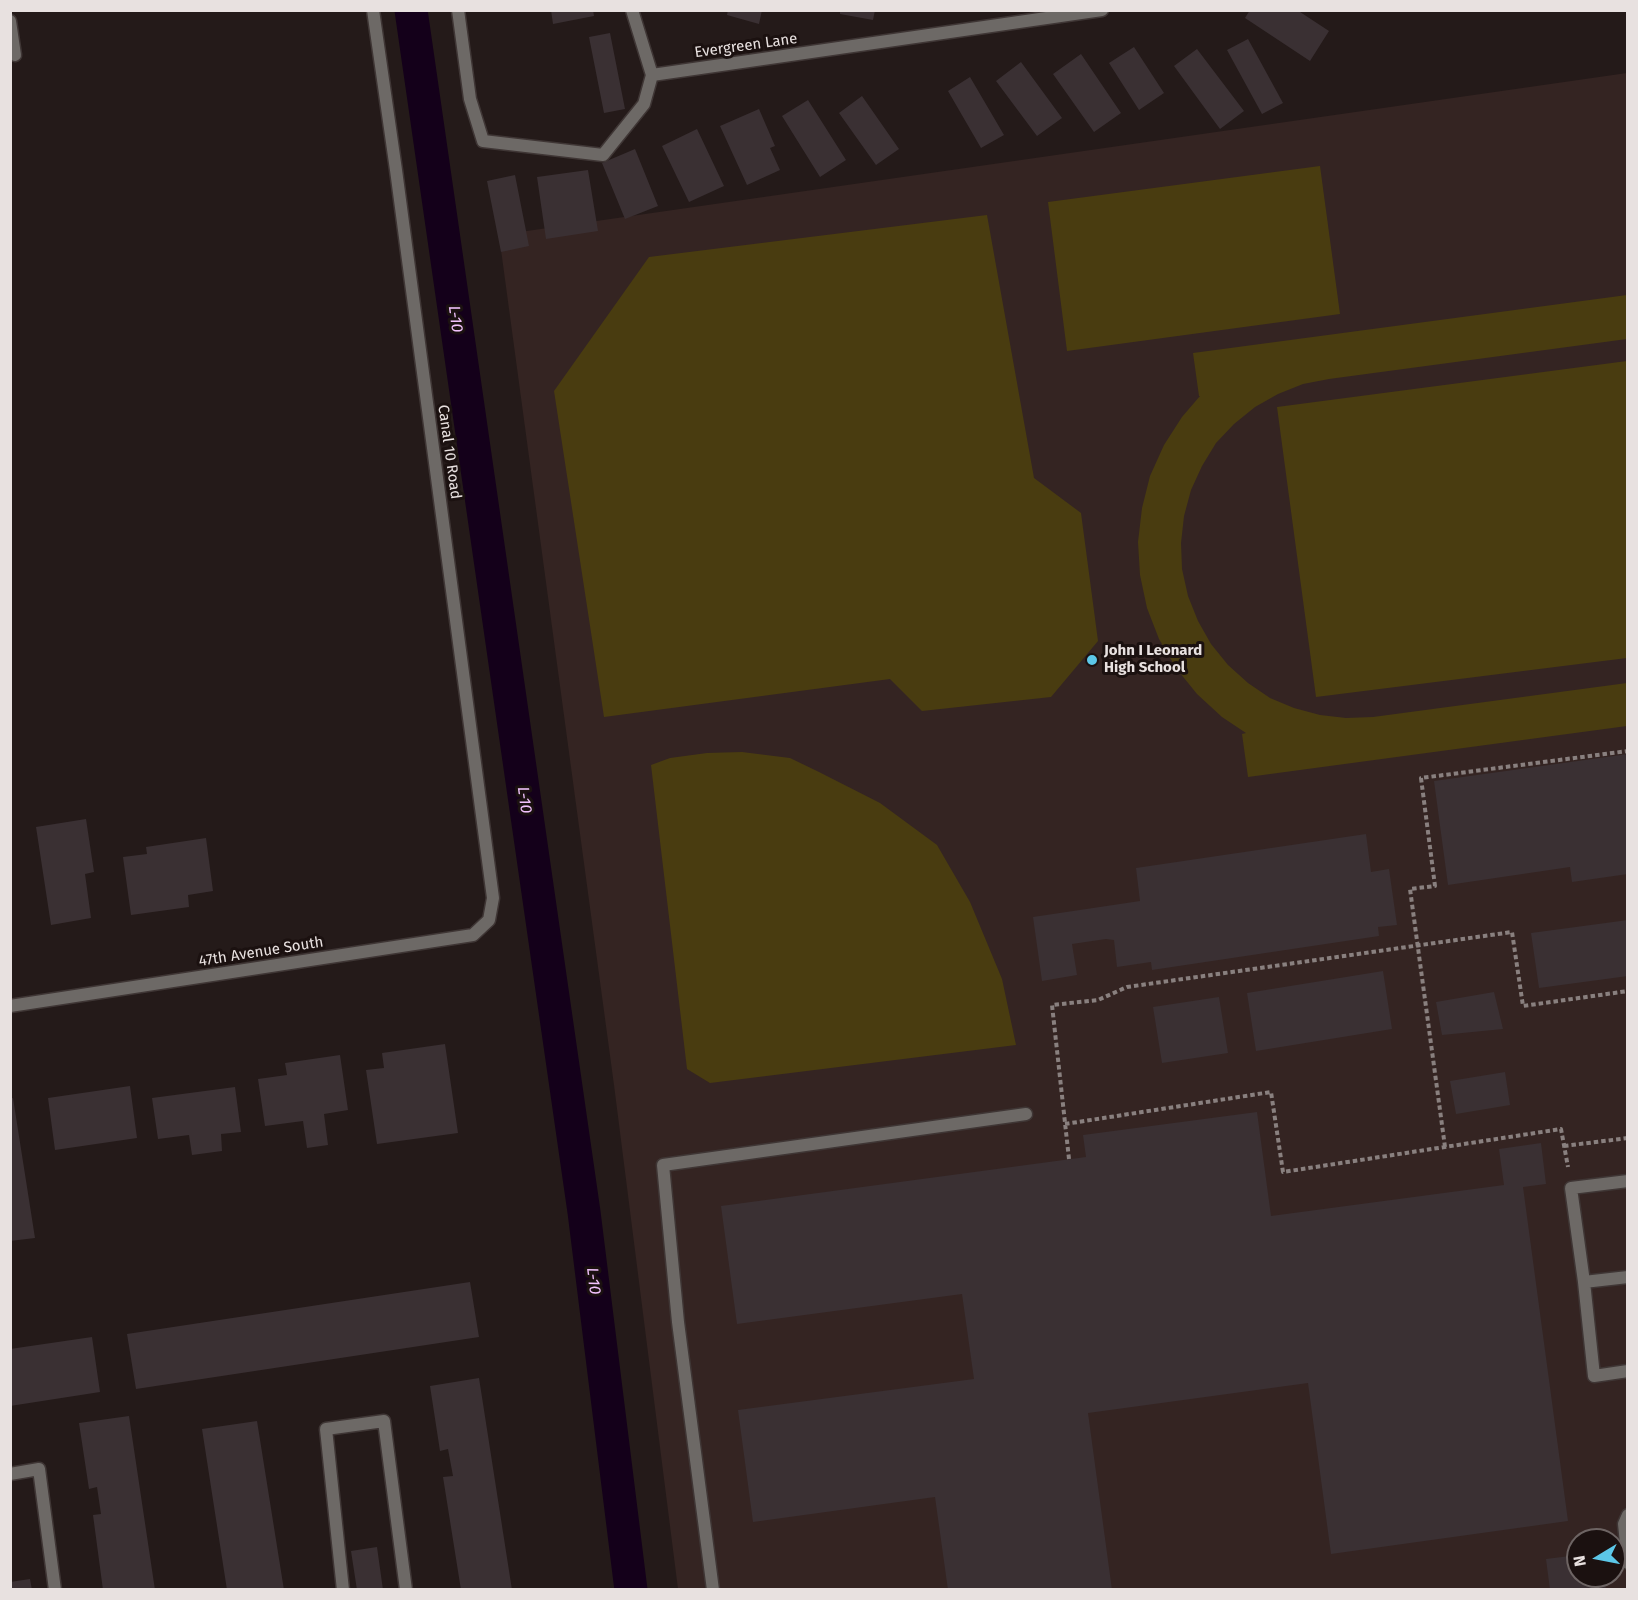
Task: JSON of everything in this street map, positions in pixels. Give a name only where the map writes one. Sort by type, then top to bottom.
[{"type":"street","name":"Canal 10 Road","points":[[373,10],[493,898]]},
{"type":"street","points":[[458,10],[470,99],[483,141],[603,154],[644,104],[652,75],[632,10]]},
{"type":"street","name":"Evergreen Lane","points":[[652,75],[1102,10]]},
{"type":"street","points":[[10,21],[15,55]]},
{"type":"street","name":"47th Avenue South","points":[[10,1006],[473,934],[489,920],[493,898]]},
{"type":"street","points":[[713,1590],[678,1322],[663,1165],[1026,1114]]},
{"type":"street","points":[[1628,1181],[1571,1188],[1594,1376],[1628,1371]]},
{"type":"street","points":[[1584,1282],[1628,1277]]},
{"type":"street","points":[[343,1590],[326,1429],[384,1421],[406,1590]]},
{"type":"street","points":[[10,1474],[39,1469],[55,1590]]},
{"type":"street","points":[[1628,1515],[1624,1524],[1628,1563]]},
{"type":"path","points":[[1445,1147],[1410,889],[1435,886],[1421,778],[1628,751]]},
{"type":"path","points":[[1069,1159],[1052,1005],[1098,1000],[1127,987],[1512,932],[1523,1006],[1628,991]]},
{"type":"path","points":[[1065,1124],[1271,1092],[1283,1172],[1561,1129],[1571,1188]]},
{"type":"path","points":[[1564,1146],[1628,1138]]},
{"type":"shaded area","name":"John I Leonard High School","points":[[1627,73],[1627,1589],[678,1589],[614,1085],[499,235]]},
{"type":"shaded area","points":[[1320,166],[1340,314],[1067,351],[1048,202]]},
{"type":"shaded area","points":[[987,215],[1034,478],[1081,513],[1098,641],[1051,697],[922,711],[890,679],[604,717],[554,391],[649,257]]},
{"type":"shaded area","points":[[1627,295],[1627,339],[1329,379],[1303,384],[1278,394],[1255,407],[1216,443],[1191,490],[1184,516],[1181,543],[1182,569],[1188,596],[1211,644],[1228,665],[1248,683],[1270,698],[1294,708],[1320,715],[1346,718],[1373,717],[1627,683],[1627,726],[1248,777],[1242,734],[1246,733],[1222,717],[1197,694],[1176,668],[1159,639],[1147,608],[1140,575],[1138,542],[1142,508],[1150,476],[1164,445],[1182,417],[1200,396],[1193,353]]},
{"type":"shaded area","points":[[1627,361],[1627,658],[1316,697],[1277,407]]},
{"type":"shaded area","points":[[742,752],[790,758],[880,803],[937,845],[970,902],[1002,979],[1016,1045],[710,1083],[687,1069],[651,765],[670,758],[707,753]]},
{"type":"building","points":[[551,10],[593,10],[594,16],[553,24]]},
{"type":"building","points":[[728,10],[762,10],[759,24],[727,15]]},
{"type":"building","points":[[840,10],[875,10],[873,20],[840,14]]},
{"type":"building","points":[[1250,10],[1297,10],[1329,31],[1310,61],[1245,18]]},
{"type":"building","points":[[610,33],[625,109],[604,113],[589,37]]},
{"type":"building","points":[[1248,39],[1283,103],[1262,114],[1227,50]]},
{"type":"building","points":[[1134,47],[1164,93],[1139,110],[1109,63]]},
{"type":"building","points":[[1197,49],[1244,111],[1220,129],[1174,66]]},
{"type":"building","points":[[1081,54],[1121,113],[1094,132],[1053,74]]},
{"type":"building","points":[[1021,62],[1062,118],[1037,136],[996,81]]},
{"type":"building","points":[[970,77],[1004,135],[981,148],[948,91]]},
{"type":"building","points":[[862,96],[899,149],[876,165],[839,113]]},
{"type":"building","points":[[808,100],[846,160],[820,177],[782,116]]},
{"type":"building","points":[[759,109],[775,146],[770,148],[780,170],[747,185],[720,126]]},
{"type":"building","points":[[697,129],[724,186],[689,202],[662,146]]},
{"type":"building","points":[[635,149],[658,206],[625,219],[602,163]]},
{"type":"building","points":[[588,170],[598,231],[546,239],[537,177]]},
{"type":"building","points":[[515,175],[529,246],[501,252],[487,181]]},
{"type":"building","points":[[1628,754],[1628,874],[1572,882],[1570,867],[1448,885],[1434,781]]},
{"type":"building","points":[[86,819],[94,872],[85,874],[91,918],[51,925],[36,827]]},
{"type":"building","points":[[1366,834],[1371,872],[1389,869],[1397,925],[1378,927],[1379,936],[1152,970],[1151,962],[1117,967],[1114,940],[1106,939],[1072,944],[1077,975],[1042,981],[1033,917],[1140,901],[1136,868]]},
{"type":"building","points":[[206,838],[213,891],[188,895],[189,907],[131,915],[123,857],[147,854],[146,847]]},
{"type":"building","points":[[1628,920],[1628,976],[1539,988],[1531,933]]},
{"type":"building","points":[[1383,971],[1392,1029],[1256,1051],[1247,993]]},
{"type":"building","points":[[1494,992],[1503,1029],[1442,1035],[1436,1002]]},
{"type":"building","points":[[1219,997],[1228,1053],[1162,1063],[1153,1007]]},
{"type":"building","points":[[445,1044],[458,1133],[377,1144],[366,1070],[384,1068],[382,1053]]},
{"type":"building","points":[[340,1055],[348,1110],[324,1114],[328,1145],[307,1148],[303,1121],[265,1126],[258,1079],[287,1075],[285,1063]]},
{"type":"building","points":[[1505,1072],[1510,1105],[1456,1114],[1450,1081]]},
{"type":"building","points":[[130,1086],[137,1138],[55,1150],[48,1098]]},
{"type":"building","points":[[235,1087],[241,1132],[221,1134],[222,1151],[192,1155],[189,1135],[158,1139],[152,1098]]},
{"type":"building","points":[[13,1098],[35,1238],[10,1241],[10,1099]]},
{"type":"building","points":[[1257,1112],[1271,1216],[1504,1185],[1499,1149],[1541,1143],[1546,1184],[1523,1187],[1568,1521],[1331,1554],[1308,1383],[1088,1413],[1112,1590],[948,1590],[935,1497],[753,1522],[738,1410],[974,1379],[962,1294],[737,1324],[721,1206],[1086,1157],[1083,1135]]},
{"type":"building","points":[[470,1282],[479,1337],[136,1389],[127,1334]]},
{"type":"building","points":[[92,1337],[100,1392],[10,1406],[10,1349]]},
{"type":"building","points":[[479,1378],[512,1590],[461,1590],[443,1477],[453,1476],[448,1449],[440,1451],[430,1386]]},
{"type":"building","points":[[129,1416],[155,1590],[103,1590],[93,1515],[101,1514],[97,1487],[89,1489],[79,1423]]},
{"type":"building","points":[[257,1421],[284,1590],[227,1590],[202,1429]]},
{"type":"building","points":[[377,1547],[383,1590],[357,1590],[351,1551]]},
{"type":"building","points":[[1566,1556],[1566,1588],[1606,1588],[1606,1590],[1550,1590],[1546,1559]]},
{"type":"building","points":[[30,1579],[32,1590],[10,1590],[10,1582]]},
{"type":"waterway","name":"L-10","points":[[411,10],[584,1212],[631,1590]]},
{"type":"place","name":"John I Leonard High School","points":[[1092,660]]}]
